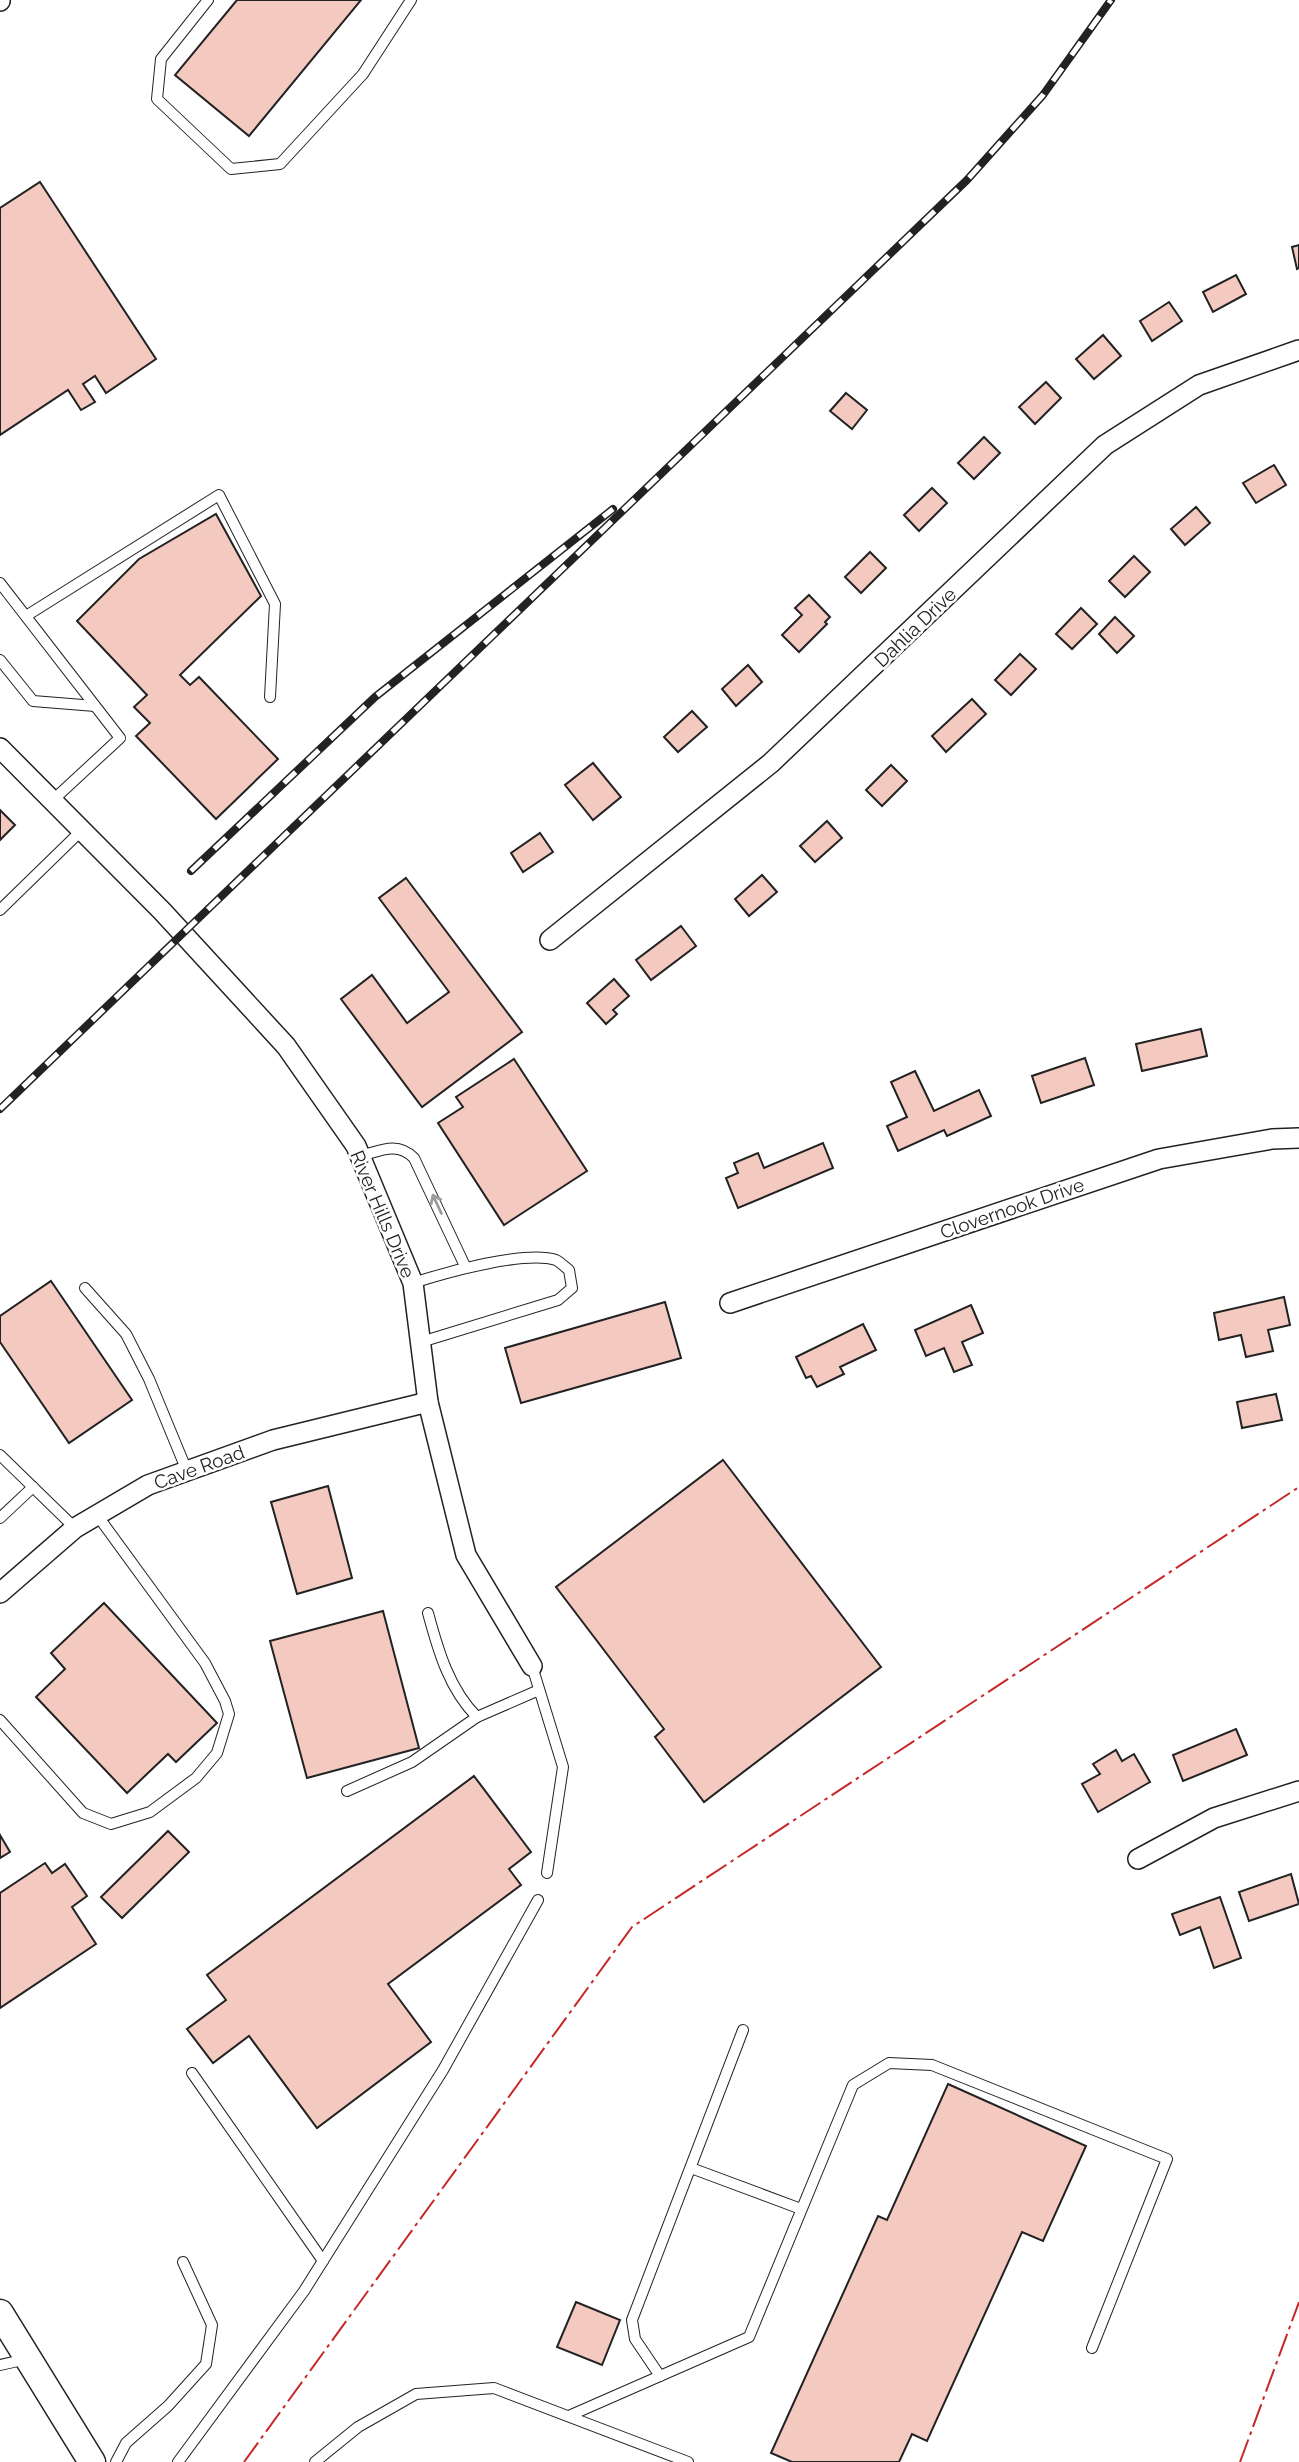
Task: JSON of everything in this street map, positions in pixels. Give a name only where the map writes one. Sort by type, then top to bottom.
[{"type":"main road","points":[[0,2313],[92,2462]]},
{"type":"street","name":"Dahlia Drive","points":[[550,940],[771,762],[1105,445],[1199,385],[1299,350]]},
{"type":"street","name":"River Hills Drive","points":[[0,748],[162,911],[286,1046],[360,1156],[414,1283],[428,1402],[466,1555],[532,1666]]},
{"type":"street","name":"Clovernook Drive","points":[[730,1303],[1159,1159],[1272,1139],[1299,1138]]},
{"type":"street","name":"Cave Road","points":[[0,1593],[75,1528],[148,1485],[273,1440],[428,1402]]},
{"type":"street","points":[[1138,1859],[1214,1818],[1299,1791]]},
{"type":"lane","points":[[208,0],[162,59],[157,99],[231,169],[280,164],[363,74],[411,0]]},
{"type":"lane","points":[[26,617],[219,495],[275,604],[270,697]]},
{"type":"lane","points":[[0,583],[120,738],[52,801]]},
{"type":"lane","points":[[0,660],[33,701],[95,706]]},
{"type":"lane","points":[[0,910],[81,831]]},
{"type":"lane","points":[[360,1156],[396,1147],[414,1158],[466,1266]]},
{"type":"lane","points":[[414,1283],[466,1266],[538,1258],[556,1260],[569,1269],[572,1288],[558,1300],[421,1342]]},
{"type":"lane","points":[[85,1288],[126,1335],[149,1379],[187,1471]]},
{"type":"lane","points":[[0,1455],[75,1528]]},
{"type":"lane","points":[[0,1517],[33,1487]]},
{"type":"lane","points":[[0,1720],[83,1813],[111,1824],[150,1812],[196,1778],[217,1753],[229,1714],[220,1692],[205,1663],[97,1515]]},
{"type":"lane","points":[[428,1613],[439,1656],[463,1703],[477,1717]]},
{"type":"lane","points":[[532,1666],[563,1767],[547,1873]]},
{"type":"lane","points":[[347,1791],[412,1762],[477,1717],[539,1690]]},
{"type":"lane","points":[[178,2462],[276,2331],[323,2261],[443,2070],[538,1900]]},
{"type":"lane","points":[[660,2376],[635,2339],[632,2320],[743,2030]]},
{"type":"lane","points":[[571,2415],[748,2337],[853,2085],[889,2063],[932,2065],[1167,2159],[1092,2348]]},
{"type":"lane","points":[[192,2073],[323,2261]]},
{"type":"lane","points":[[691,2168],[801,2209]]},
{"type":"lane","points":[[116,2462],[126,2443],[168,2406],[206,2364],[212,2325],[183,2262]]},
{"type":"lane","points":[[0,2365],[28,2359]]},
{"type":"lane","points":[[315,2462],[358,2427],[416,2394],[494,2388],[571,2415],[688,2462]]},
{"type":"building","points":[[237,0],[361,0],[249,136],[175,75]]},
{"type":"building","points":[[40,182],[156,359],[106,393],[95,376],[83,384],[95,402],[81,410],[68,390],[0,435],[0,208]]},
{"type":"building","points":[[1299,245],[1299,268],[1297,269],[1292,247]]},
{"type":"building","points":[[1236,275],[1246,294],[1213,312],[1203,292]]},
{"type":"building","points":[[1169,302],[1182,321],[1152,341],[1140,321]]},
{"type":"building","points":[[1103,335],[1121,356],[1094,379],[1076,359]]},
{"type":"building","points":[[1046,382],[1061,398],[1035,424],[1019,407]]},
{"type":"building","points":[[846,393],[867,410],[852,429],[830,411]]},
{"type":"building","points":[[984,437],[1000,453],[974,479],[958,463]]},
{"type":"building","points":[[1274,465],[1286,485],[1256,503],[1243,483]]},
{"type":"building","points":[[932,488],[947,503],[919,531],[904,515]]},
{"type":"building","points":[[1196,507],[1210,523],[1185,545],[1171,529]]},
{"type":"building","points":[[216,514],[261,596],[180,675],[190,685],[199,677],[278,759],[216,819],[136,736],[150,723],[134,707],[147,695],[77,621],[139,559]]},
{"type":"building","points":[[870,552],[886,568],[861,593],[845,577]]},
{"type":"building","points":[[1134,556],[1150,572],[1125,597],[1109,581]]},
{"type":"building","points":[[809,595],[830,617],[825,622],[827,624],[799,652],[782,635],[802,615],[795,608]]},
{"type":"building","points":[[1081,608],[1097,624],[1072,649],[1056,634]]},
{"type":"building","points":[[1115,617],[1134,636],[1117,653],[1099,634]]},
{"type":"building","points":[[1020,654],[1036,669],[1011,695],[995,680]]},
{"type":"building","points":[[748,665],[762,682],[736,706],[722,689]]},
{"type":"building","points":[[972,699],[986,714],[946,752],[932,736]]},
{"type":"building","points":[[692,711],[707,727],[678,752],[664,737]]},
{"type":"building","points":[[593,763],[621,797],[593,820],[565,785]]},
{"type":"building","points":[[891,765],[907,781],[882,806],[866,790]]},
{"type":"building","points":[[0,810],[15,825],[0,840]]},
{"type":"building","points":[[827,821],[842,838],[815,862],[800,846]]},
{"type":"building","points":[[540,833],[553,852],[523,872],[511,853]]},
{"type":"building","points":[[762,875],[777,892],[749,916],[735,899]]},
{"type":"building","points":[[406,878],[522,1032],[422,1107],[341,999],[372,975],[407,1023],[449,992],[379,898]]},
{"type":"building","points":[[681,926],[696,946],[651,980],[636,960]]},
{"type":"building","points":[[614,979],[629,996],[613,1010],[617,1014],[606,1024],[587,1003]]},
{"type":"building","points":[[1201,1029],[1207,1056],[1142,1071],[1136,1044]]},
{"type":"building","points":[[1085,1058],[1094,1085],[1041,1103],[1032,1076]]},
{"type":"building","points":[[514,1059],[587,1171],[504,1225],[438,1123],[463,1107],[456,1097]]},
{"type":"building","points":[[915,1071],[934,1111],[979,1090],[991,1116],[947,1136],[944,1130],[898,1151],[887,1126],[907,1117],[891,1082]]},
{"type":"building","points":[[823,1143],[833,1168],[738,1208],[726,1178],[738,1173],[734,1163],[758,1153],[764,1168]]},
{"type":"building","points":[[51,1281],[132,1400],[69,1443],[0,1342],[0,1316]]},
{"type":"building","points":[[1284,1297],[1290,1325],[1268,1330],[1273,1351],[1246,1357],[1241,1335],[1219,1340],[1214,1313]]},
{"type":"building","points":[[665,1302],[681,1358],[521,1403],[505,1348]]},
{"type":"building","points":[[971,1305],[983,1333],[962,1342],[972,1365],[954,1372],[944,1348],[926,1356],[915,1330]]},
{"type":"building","points":[[863,1324],[876,1350],[840,1367],[844,1374],[817,1387],[811,1376],[806,1378],[796,1357]]},
{"type":"building","points":[[1276,1394],[1282,1420],[1242,1428],[1237,1402]]},
{"type":"building","points":[[723,1460],[881,1667],[704,1802],[655,1737],[664,1729],[556,1587]]},
{"type":"building","points":[[328,1486],[352,1578],[297,1594],[271,1502]]},
{"type":"building","points":[[104,1603],[217,1723],[176,1762],[168,1754],[127,1793],[36,1697],[65,1669],[51,1653]]},
{"type":"building","points":[[383,1611],[419,1748],[307,1778],[270,1641]]},
{"type":"building","points":[[1236,1729],[1247,1755],[1183,1781],[1173,1755]]},
{"type":"building","points":[[1116,1750],[1122,1761],[1134,1754],[1150,1782],[1098,1812],[1082,1784],[1100,1774],[1093,1764]]},
{"type":"building","points":[[474,1776],[531,1852],[509,1869],[521,1885],[388,1984],[431,2042],[317,2128],[249,2036],[213,2063],[187,2029],[226,2000],[207,1975]]},
{"type":"building","points":[[168,1831],[189,1852],[122,1918],[101,1897]]},
{"type":"building","points":[[0,1835],[10,1852],[0,1858]]},
{"type":"building","points":[[45,1863],[52,1873],[65,1864],[87,1896],[72,1907],[96,1944],[0,2008],[0,1893]]},
{"type":"building","points":[[1291,1874],[1299,1904],[1249,1921],[1239,1892]]},
{"type":"building","points":[[1220,1897],[1241,1958],[1214,1968],[1200,1927],[1180,1935],[1172,1914]]},
{"type":"building","points":[[948,2084],[1086,2146],[1043,2241],[1022,2232],[927,2441],[912,2434],[899,2462],[792,2462],[771,2453],[878,2216],[887,2220]]},
{"type":"building","points":[[576,2302],[620,2320],[602,2365],[557,2347]]},
{"type":"railway","points":[[0,1109],[967,180],[1043,95],[1111,0]]},
{"type":"railway","points":[[191,871],[375,697],[613,509]]},
{"type":"power","points":[[244,2462],[632,1927],[1299,1487]]},
{"type":"power","points":[[1240,2462],[1299,2302]]}]
